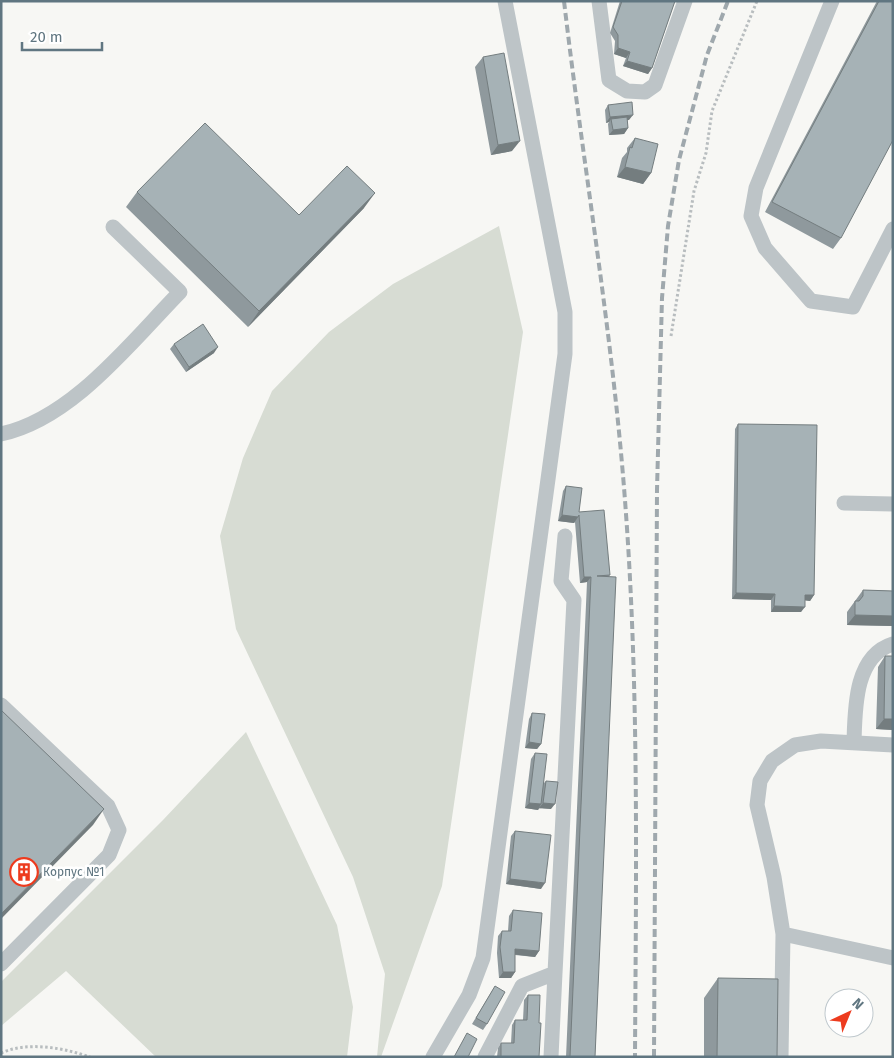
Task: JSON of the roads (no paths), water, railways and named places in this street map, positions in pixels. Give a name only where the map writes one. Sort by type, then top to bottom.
[{"type":"lane","points":[[433,1057],[469,995],[483,958],[565,354],[565,312],[505,1]]},
{"type":"lane","points":[[599,1],[609,80],[627,92],[645,92],[654,85],[685,1]]},
{"type":"lane","points":[[832,1],[756,188],[751,216],[765,248],[811,301],[853,307],[893,229]]},
{"type":"lane","points":[[1,434],[27,426],[81,393],[180,292],[113,227]]},
{"type":"lane","points":[[844,503],[893,504]]},
{"type":"lane","points":[[551,1057],[574,600],[561,581],[565,536]]},
{"type":"lane","points":[[854,743],[858,690],[877,652],[893,644]]},
{"type":"lane","points":[[1,705],[108,806],[119,830],[109,855],[1,964]]},
{"type":"lane","points":[[781,1057],[783,934],[774,877],[757,805],[760,781],[772,760],[795,745],[821,741],[893,745]]},
{"type":"lane","points":[[783,934],[893,958]]},
{"type":"lane","points":[[485,1057],[522,986],[555,972]]},
{"type":"railway","points":[[564,1],[614,385],[626,514],[635,718],[635,1057]]},
{"type":"railway","points":[[654,1057],[657,490],[662,298],[668,226],[679,160],[707,55],[728,1]]},
{"type":"place","name":"Корпус №1","points":[[24,872]]}]
